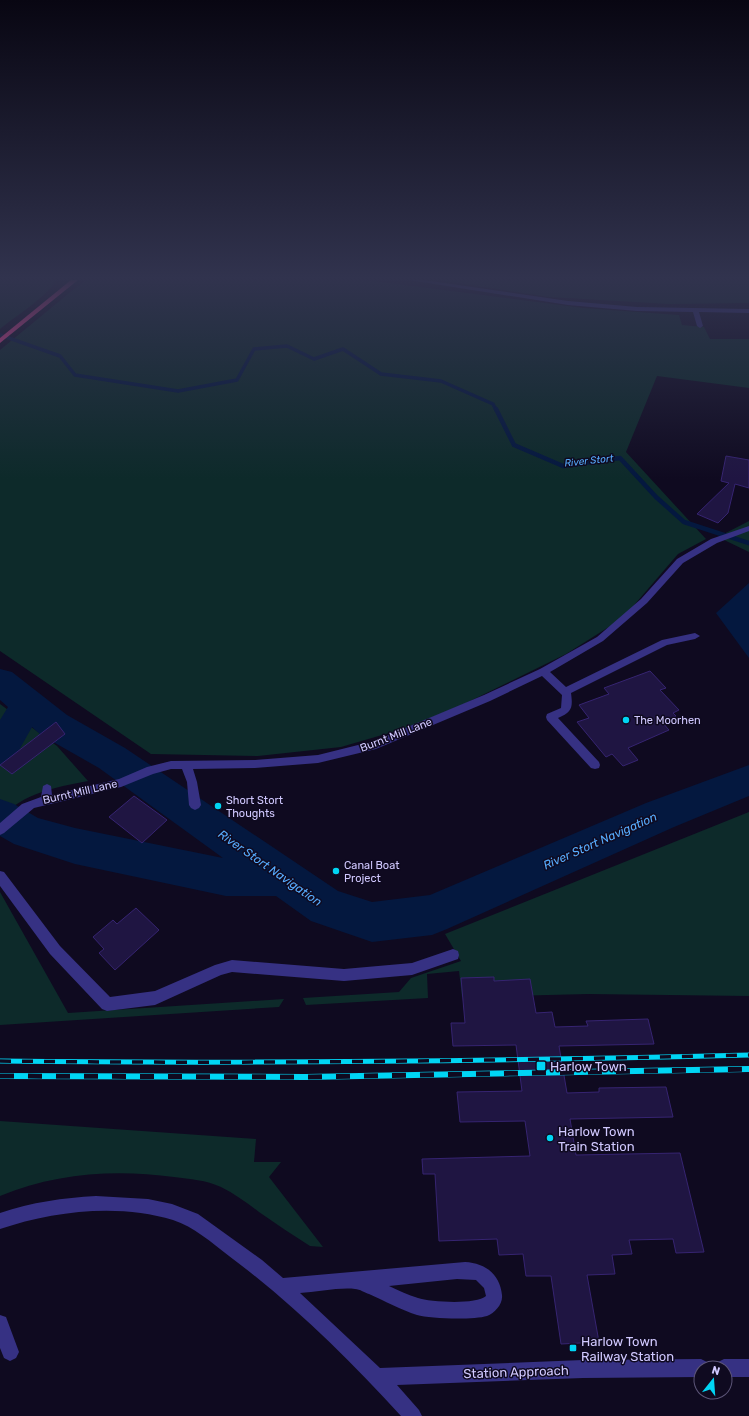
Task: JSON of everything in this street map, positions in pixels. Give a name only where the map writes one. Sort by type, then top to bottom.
[{"type":"street","name":"Burnt Mill Lane","points":[[0,830],[26,807],[47,800],[121,783],[151,770],[171,765],[255,764],[318,759],[376,745],[488,698],[544,671],[600,639],[644,601],[680,561],[714,541],[749,528]]},
{"type":"street","points":[[565,692],[665,642],[695,636]]},
{"type":"street","points":[[544,671],[567,694],[566,710],[550,717],[595,765]]},
{"type":"street","points":[[186,765],[193,786],[195,805]]},
{"type":"street","points":[[47,789],[47,800]]},
{"type":"street","points":[[0,876],[55,950],[107,1004],[155,998],[220,968],[232,966],[344,975],[412,970],[453,955]]},
{"type":"street","points":[[0,1221],[34,1210],[80,1204],[130,1205],[163,1210],[192,1220],[237,1252],[280,1286],[378,1377],[413,1416]]},
{"type":"street","points":[[280,1286],[475,1271],[488,1278],[494,1291],[494,1300],[485,1308],[451,1310],[418,1307],[358,1281]]},
{"type":"street","points":[[0,1323],[10,1352]]},
{"type":"street","name":"Station Approach","points":[[378,1377],[583,1369],[693,1368]]},
{"type":"street","points":[[733,1368],[749,1368]]},
{"type":"green space","points":[[5,346],[749,346],[749,388],[657,376],[626,452],[706,539],[678,554],[623,618],[566,654],[464,704],[406,728],[341,747],[258,756],[151,754],[0,651],[0,350]]},
{"type":"green space","points":[[749,521],[749,552],[718,537]]},
{"type":"green space","points":[[0,704],[57,746],[88,781],[41,792],[20,802],[0,818]]},
{"type":"green space","points":[[749,812],[749,996],[588,994],[462,997],[459,971],[427,974],[428,998],[306,1005],[303,998],[399,992],[411,978],[461,961],[445,934]]},
{"type":"green space","points":[[0,892],[68,1013],[284,999],[279,1007],[0,1025]]},
{"type":"green space","points":[[0,1121],[256,1139],[254,1162],[281,1162],[269,1177],[323,1247],[310,1246],[221,1187],[198,1180],[130,1173],[108,1173],[42,1182],[0,1196]]},
{"type":"water","points":[[749,583],[749,658],[716,613]]},
{"type":"water","points":[[159,785],[233,835],[228,842],[153,790]]},
{"type":"building","points":[[726,456],[749,460],[749,488],[735,484],[728,513],[718,523],[697,514],[729,483],[721,481]]},
{"type":"building","name":"The Moorhen","points":[[650,671],[666,688],[660,690],[679,710],[673,713],[676,716],[662,722],[669,730],[628,748],[638,760],[623,766],[612,754],[606,757],[577,722],[589,718],[579,705],[609,694],[604,688]]},
{"type":"building","points":[[56,722],[65,734],[12,774],[0,765]]},
{"type":"building","points":[[134,796],[167,820],[142,843],[109,817]]},
{"type":"building","points":[[136,908],[159,930],[115,970],[99,953],[104,949],[93,937],[113,920],[117,924]]},
{"type":"building","name":"Harlow Town Train Station","points":[[494,977],[494,981],[530,979],[536,1013],[552,1012],[555,1027],[588,1026],[586,1021],[648,1019],[654,1044],[559,1046],[567,1093],[599,1092],[599,1088],[666,1087],[673,1117],[570,1119],[576,1155],[680,1153],[704,1252],[676,1253],[673,1239],[629,1240],[632,1254],[612,1255],[615,1274],[587,1275],[599,1342],[561,1344],[551,1276],[526,1276],[523,1254],[499,1255],[497,1239],[439,1241],[435,1174],[423,1174],[422,1159],[530,1156],[525,1121],[460,1122],[457,1092],[522,1091],[516,1045],[453,1046],[451,1023],[465,1023],[461,978]]},
{"type":"waterway","name":"River Stort","points":[[32,346],[60,356],[75,375],[178,391],[237,380],[254,349],[286,346]]},
{"type":"waterway","name":"River Stort","points":[[287,346],[314,359],[343,349],[381,374],[441,381],[493,404],[496,410]]},
{"type":"waterway","name":"River Stort","points":[[496,409],[514,445],[563,466],[620,458],[656,497],[684,522],[749,543]]},
{"type":"waterway","name":"River Stort Navigation","points":[[0,681],[54,725],[112,758],[283,877]]},
{"type":"waterway","points":[[0,751],[28,704]]},
{"type":"waterway","name":"River Stort Navigation","points":[[283,877],[326,907],[372,922],[432,915],[660,815],[749,780]]},
{"type":"waterway","points":[[0,816],[28,832],[75,846],[226,877],[283,877]]},
{"type":"railway","points":[[0,1061],[374,1061],[749,1055]]},
{"type":"railway","points":[[0,1076],[306,1077],[749,1069]]},
{"type":"place","name":"The Moorhen","points":[[626,720]]},
{"type":"place","name":"Short Stort Thoughts","points":[[218,806]]},
{"type":"place","name":"Canal Boat Project","points":[[336,871]]},
{"type":"place","name":"Harlow Town","points":[[541,1066]]},
{"type":"place","name":"Harlow Town Train Station","points":[[550,1138]]},
{"type":"place","name":"Harlow Town Railway Station","points":[[573,1348]]}]
